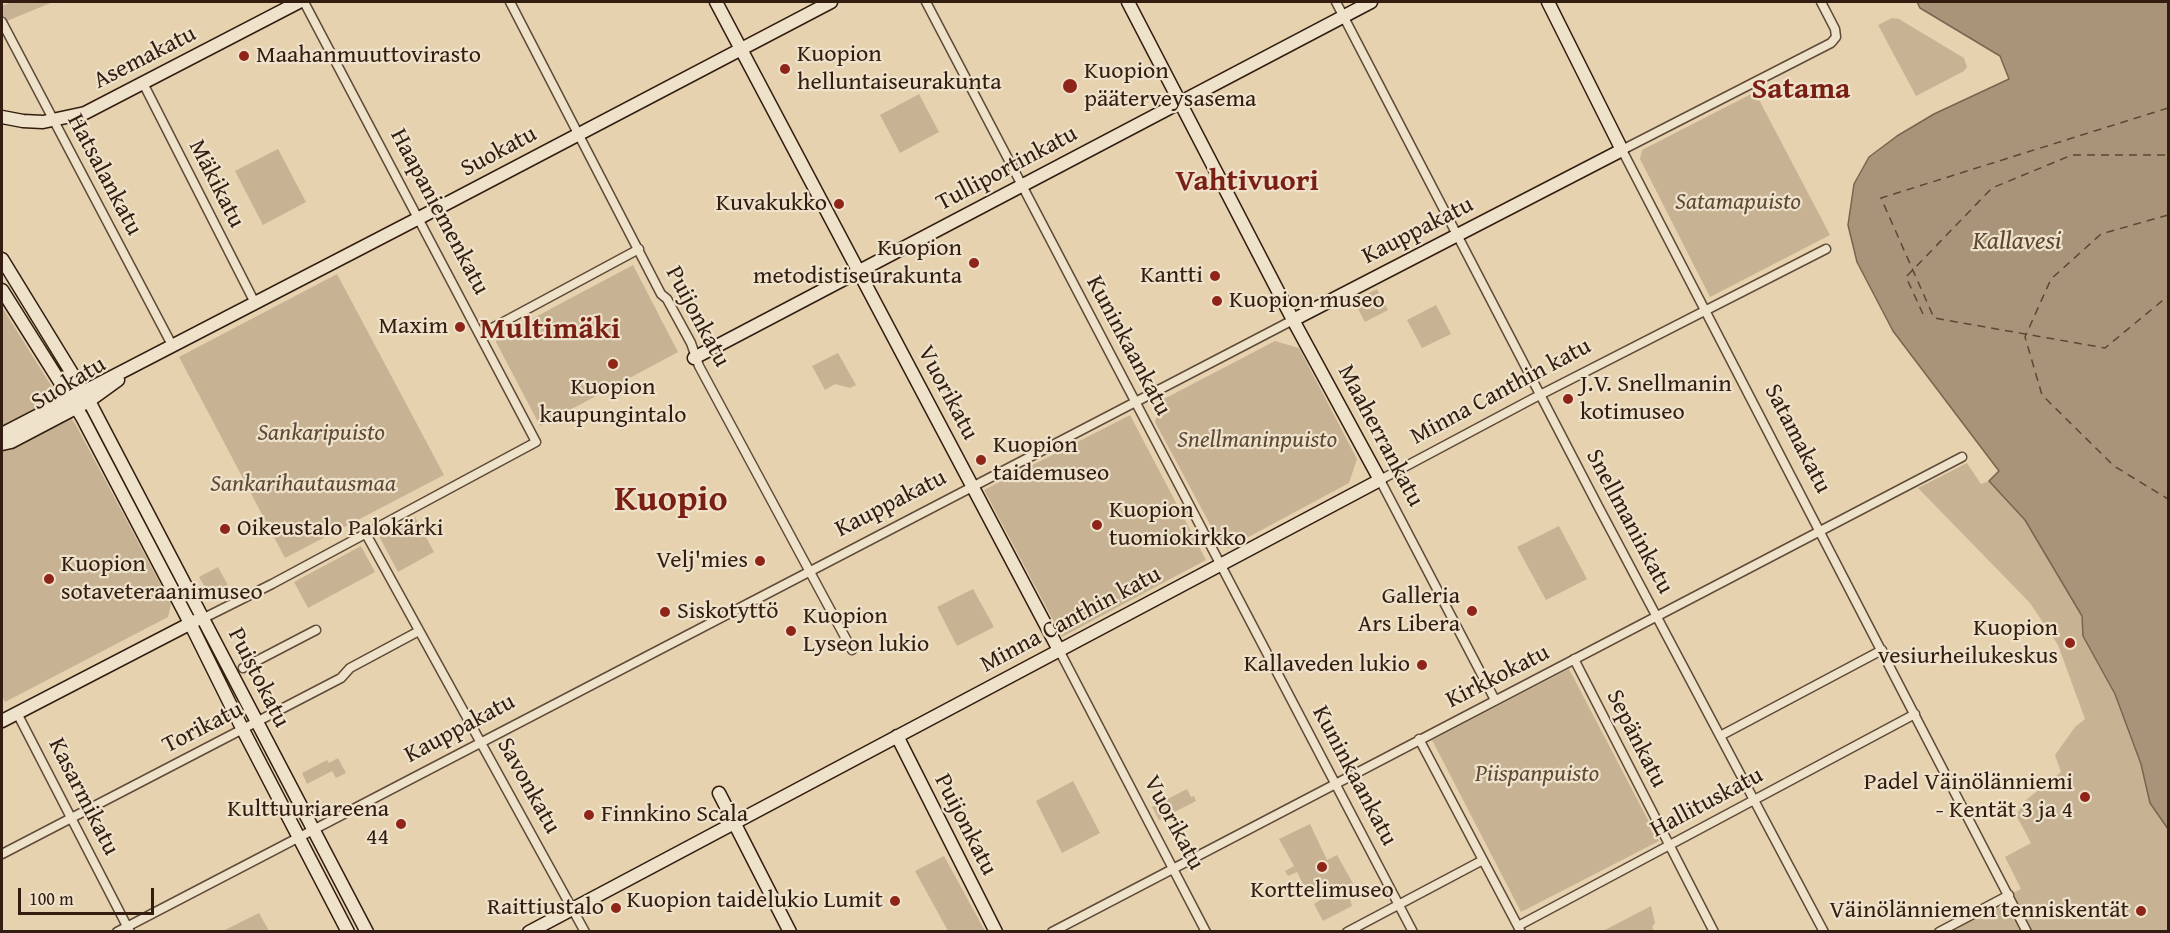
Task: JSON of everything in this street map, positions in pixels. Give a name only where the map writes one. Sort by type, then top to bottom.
[{"type":"main road","name":"Asemakatu","points":[[2,117],[36,123],[84,113],[299,2]]},
{"type":"main road","name":"Vuorikatu","points":[[716,2],[858,270],[969,488],[1059,650]]},
{"type":"main road","name":"Suokatu","points":[[2,434],[86,396],[154,354],[831,2]]},
{"type":"main road","name":"Maaherrankatu","points":[[1128,2],[1293,320],[1380,480]]},
{"type":"main road","name":"Tulliportinkatu","points":[[694,358],[1371,2]]},
{"type":"main road","name":"Satamakatu","points":[[1548,2],[1622,150]]},
{"type":"main road","name":"Kauppakatu","points":[[1293,320],[1622,150]]},
{"type":"main road","name":"Puistokatu","points":[[2,259],[86,396],[367,932]]},
{"type":"main road","name":"Puistokatu","points":[[2,290],[72,403],[190,623],[348,932]]},
{"type":"main road","name":"Suokatu","points":[[2,444],[11,442],[72,403]]},
{"type":"main road","name":"Minna Canthin katu","points":[[529,932],[1380,480]]},
{"type":"main road","points":[[2,721],[190,623],[204,618]]},
{"type":"main road","name":"Puijonkatu","points":[[897,736],[996,932]]},
{"type":"main road","points":[[719,794],[790,932]]},
{"type":"street","name":"Haapaniemenkatu","points":[[304,2],[536,442],[366,534]]},
{"type":"street","name":"Puijonkatu","points":[[510,2],[661,294],[668,299],[691,343],[694,358],[852,650]]},
{"type":"street","name":"Kuninkaankatu","points":[[926,2],[1413,932]]},
{"type":"street","name":"Snellmaninkatu","points":[[1336,2],[1824,932]]},
{"type":"street","name":"Kauppakatu","points":[[1622,150],[1831,43],[1836,37],[1835,28],[1821,2]]},
{"type":"street","name":"Hatsalankatu","points":[[2,22],[172,345]]},
{"type":"street","name":"Mäkikatu","points":[[143,83],[255,303]]},
{"type":"street","name":"Satamakatu","points":[[1622,150],[2027,932]]},
{"type":"street","points":[[481,334],[639,249]]},
{"type":"street","name":"Minna Canthin katu","points":[[1380,480],[1540,394],[1826,249]]},
{"type":"street","name":"Kauppakatu","points":[[117,932],[129,929],[313,829],[567,696],[1293,320]]},
{"type":"street","name":"Kirkkokatu","points":[[1052,932],[1962,457]]},
{"type":"street","name":"Maaherrankatu","points":[[1380,480],[1495,700]]},
{"type":"street","points":[[204,618],[366,534]]},
{"type":"street","name":"Savonkatu","points":[[366,534],[585,932]]},
{"type":"street","points":[[243,668],[316,630]]},
{"type":"street","name":"Torikatu","points":[[2,854],[341,678],[350,668],[419,631]]},
{"type":"street","name":"Vuorikatu","points":[[1059,650],[1206,932]]},
{"type":"street","points":[[1720,736],[1882,650]]},
{"type":"street","name":"Sepänkatu","points":[[1574,659],[1714,932]]},
{"type":"street","name":"Kasarmikatu","points":[[17,713],[129,929]]},
{"type":"street","name":"Hallituskatu","points":[[1519,929],[1669,845],[1915,714]]},
{"type":"street","points":[[1419,740],[1519,929]]},
{"type":"street","points":[[1347,932],[1483,860]]},
{"type":"street","points":[[1939,932],[2009,895]]},
{"type":"green space","points":[[12,2],[53,2],[2,23],[2,6]]},
{"type":"green space","points":[[1892,18],[1899,19],[1964,58],[1967,67],[1964,71],[1916,96],[1878,25]]},
{"type":"green space","name":"Satamapuisto","points":[[1755,92],[1830,235],[1710,297],[1640,159],[1642,150]]},
{"type":"green space","points":[[919,94],[939,132],[900,153],[880,115]]},
{"type":"green space","points":[[278,149],[306,202],[263,225],[235,171]]},
{"type":"green space","points":[[633,265],[678,352],[540,426],[496,338]]},
{"type":"green space","name":"Sankaripuisto","points":[[337,274],[444,475],[285,558],[179,357]]},
{"type":"green space","points":[[1377,289],[1388,310],[1365,322],[1354,301]]},
{"type":"green space","points":[[1436,305],[1451,334],[1422,348],[1407,320]]},
{"type":"green space","points":[[2,307],[77,427],[171,604],[168,617],[5,702],[2,695]]},
{"type":"green space","name":"Snellmaninpuisto","points":[[1275,341],[1299,348],[1357,459],[1349,483],[1228,548],[1221,545],[1155,422],[1162,400]]},
{"type":"green space","points":[[838,353],[856,385],[850,388],[835,384],[825,390],[812,366]]},
{"type":"green space","points":[[1130,415],[1206,560],[1062,637],[984,490]]},
{"type":"green space","points":[[1967,463],[1981,484],[1989,481],[2025,520],[2082,616],[2083,636],[2115,694],[2141,764],[2150,803],[2168,829],[2168,931],[1939,931],[2021,889],[2005,857],[2031,843],[2016,815],[2026,800],[2061,772],[2055,755],[2075,727],[2085,719],[2058,645],[2030,603],[1918,488]]},
{"type":"green space","points":[[415,517],[434,552],[398,572],[379,536]]},
{"type":"green space","points":[[1559,526],[1587,579],[1546,600],[1517,547]]},
{"type":"green space","points":[[361,546],[375,572],[308,608],[294,582]]},
{"type":"green space","points":[[218,567],[230,589],[211,598],[199,577]]},
{"type":"green space","points":[[973,589],[994,627],[957,646],[937,607]]},
{"type":"green space","name":"Piispanpuisto","points":[[1569,669],[1659,841],[1521,912],[1432,740]]},
{"type":"green space","points":[[338,758],[346,773],[336,778],[332,771],[307,784],[302,773],[327,760],[329,763]]},
{"type":"green space","points":[[1073,781],[1100,833],[1062,853],[1036,801]]},
{"type":"green space","points":[[1187,789],[1196,801],[1159,820],[1152,807]]},
{"type":"green space","points":[[1310,824],[1327,860],[1337,855],[1359,894],[1350,899],[1352,906],[1323,921],[1314,904],[1326,896],[1319,886],[1307,892],[1297,872],[1288,876],[1285,871],[1294,866],[1279,839]]},
{"type":"green space","points":[[944,856],[985,931],[948,931],[915,871]]},
{"type":"green space","points":[[1651,906],[1655,923],[1652,927],[1654,931],[1603,931]]},
{"type":"green space","points":[[259,913],[269,931],[223,931]]},
{"type":"water","name":"Kallavesi","points":[[1917,2],[2168,2],[2168,829],[2150,803],[2141,764],[2115,694],[2083,636],[2082,616],[2025,520],[1989,481],[1999,471],[1893,331],[1857,262],[1848,225],[1854,184],[1869,157],[1897,136],[1934,114],[2009,79],[2000,56],[1920,8]]},
{"type":"ferry route","points":[[2168,108],[1881,198],[1934,318],[2105,348],[2168,296]]},
{"type":"ferry route","points":[[1923,314],[1906,277],[1992,188],[2072,155],[2168,155]]},
{"type":"ferry route","points":[[2168,215],[2101,234],[2051,279],[2025,337],[2042,395],[2114,466],[2168,499]]},
{"type":"place","name":"Maahanmuuttovirasto","points":[[244,56]]},
{"type":"place","name":"Kuopion helluntaiseurakunta","points":[[785,69]]},
{"type":"place","name":"Kuopion pääterveysasema","points":[[1070,86]]},
{"type":"place","name":"Kuvakukko","points":[[839,204]]},
{"type":"place","name":"Kuopion metodistiseurakunta","points":[[974,263]]},
{"type":"place","name":"Kantti","points":[[1215,276]]},
{"type":"place","name":"Kuopion museo","points":[[1217,301]]},
{"type":"place","name":"Maxim","points":[[460,327]]},
{"type":"place","name":"Kuopion kaupungintalo","points":[[613,364]]},
{"type":"place","name":"J.V. Snellmanin kotimuseo","points":[[1568,399]]},
{"type":"place","name":"Kuopion taidemuseo","points":[[981,460]]},
{"type":"place","name":"Kuopion tuomiokirkko","points":[[1097,525]]},
{"type":"place","name":"Oikeustalo Palokärki","points":[[225,529]]},
{"type":"place","name":"Velj'mies","points":[[760,561]]},
{"type":"place","name":"Kuopion sotaveteraanimuseo","points":[[49,579]]},
{"type":"place","name":"Galleria Ars Libera","points":[[1472,611]]},
{"type":"place","name":"Siskotyttö","points":[[665,612]]},
{"type":"place","name":"Kuopion Lyseon lukio","points":[[791,631]]},
{"type":"place","name":"Kuopion vesiurheilukeskus","points":[[2070,643]]},
{"type":"place","name":"Kallaveden lukio","points":[[1422,665]]},
{"type":"place","name":"Padel Väinölänniemi - Kentät 3 ja 4","points":[[2085,797]]},
{"type":"place","name":"Finnkino Scala","points":[[589,815]]},
{"type":"place","name":"Kulttuuriareena 44","points":[[401,824]]},
{"type":"place","name":"Korttelimuseo","points":[[1322,867]]},
{"type":"place","name":"Kuopion taidelukio Lumit","points":[[895,901]]},
{"type":"place","name":"Raittiustalo","points":[[616,908]]},
{"type":"place","name":"Väinölänniemen tenniskentät","points":[[2141,911]]},
{"type":"district","name":"Satama","points":[[1801,90]]},
{"type":"district","name":"Vahtivuori","points":[[1247,182]]},
{"type":"district","name":"Multimäki","points":[[550,330]]},
{"type":"district","name":"Kuopio","points":[[671,501]]},
{"type":"park label","name":"Sankarihautausmaa","points":[[303,485]]}]
